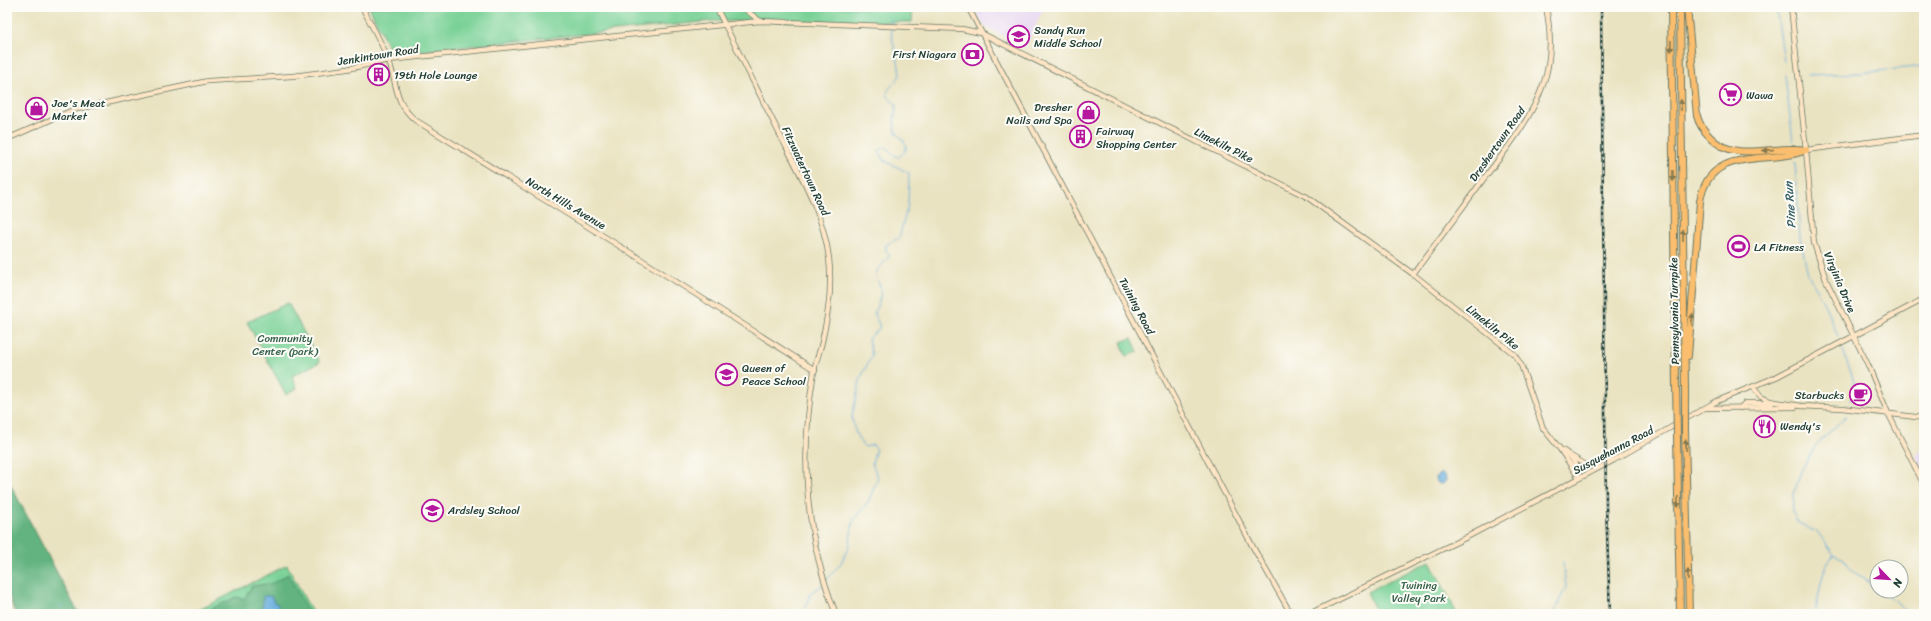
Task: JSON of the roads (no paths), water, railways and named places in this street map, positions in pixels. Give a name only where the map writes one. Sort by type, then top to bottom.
[{"type":"highway","name":"Pennsylvania Turnpike","points":[[1671,7],[1680,614]]},
{"type":"highway","name":"Pennsylvania Turnpike","points":[[1680,7],[1689,614]]},
{"type":"highway","points":[[1687,7],[1698,116],[1699,122],[1707,134],[1722,147],[1742,152],[1794,148],[1806,150]]},
{"type":"highway","points":[[1685,386],[1693,308],[1700,201],[1705,182],[1716,170],[1728,164],[1740,161],[1794,155],[1806,150]]},
{"type":"street","name":"North Hills Avenue","points":[[362,7],[389,60],[397,97],[404,108],[415,120],[634,254],[815,370]]},
{"type":"street","name":"Fitzwatertown Road","points":[[716,7],[808,190],[819,216],[825,237],[830,267],[829,298],[823,338],[815,370],[806,432],[805,460],[811,526],[821,572],[836,614]]},
{"type":"street","points":[[742,7],[760,21]]},
{"type":"street","name":"Twining Road","points":[[968,7],[1253,547],[1291,614]]},
{"type":"street","name":"Dreshertown Road","points":[[1413,274],[1500,157],[1537,100],[1544,84],[1549,55],[1549,28],[1546,7]]},
{"type":"street","name":"Virginia Drive","points":[[1791,7],[1814,243],[1826,280],[1868,365],[1888,413]]},
{"type":"street","name":"Jenkintown Road","points":[[7,139],[73,110],[208,81],[293,76],[347,69],[389,60],[760,21]]},
{"type":"street","name":"Limekiln Pike","points":[[760,21],[897,25],[962,29],[981,33],[1307,197],[1413,274],[1514,354],[1523,369],[1543,428],[1560,449],[1579,478]]},
{"type":"street","points":[[1806,150],[1924,135]]},
{"type":"street","name":"Susquehanna Road","points":[[1309,614],[1465,538],[1603,466],[1725,397],[1776,377],[1924,299]]},
{"type":"street","points":[[1753,387],[1761,397],[1775,402],[1800,406]]},
{"type":"street","points":[[1740,408],[1745,403],[1764,404],[1775,402]]},
{"type":"street","points":[[1704,408],[1800,406],[1842,408],[1924,418]]},
{"type":"street","points":[[1888,413],[1924,485]]},
{"type":"street","name":"Limekiln Pike","points":[[1560,449],[1570,456],[1578,471],[1579,478]]},
{"type":"street","points":[[1570,456],[1592,467],[1603,466]]},
{"type":"water","points":[[1439,474],[1443,474],[1445,475],[1445,483],[1439,484],[1436,481],[1436,477]]},
{"type":"water","points":[[263,596],[271,596],[274,602],[279,605],[273,614],[258,614],[263,605]]},
{"type":"waterway","name":"Pine Run","points":[[1776,7],[1784,62]]},
{"type":"waterway","points":[[891,18],[891,25]]},
{"type":"waterway","points":[[826,581],[841,563],[849,547],[853,521],[868,502],[878,478],[872,463],[876,448],[873,445],[865,447],[862,444],[856,433],[852,416],[861,377],[872,355],[868,339],[879,329],[879,324],[874,314],[880,298],[881,289],[876,277],[877,271],[890,255],[886,251],[886,245],[899,238],[908,205],[909,173],[885,161],[879,152],[886,147],[895,156],[899,157],[906,149],[906,145],[897,133],[894,126],[896,104],[890,100],[887,93],[900,75],[891,28]]},
{"type":"waterway","points":[[1808,75],[1860,73],[1924,66]]},
{"type":"waterway","name":"Pine Run","points":[[1785,75],[1793,141]]},
{"type":"waterway","name":"Pine Run","points":[[1795,162],[1800,238],[1808,274],[1826,308],[1838,336]]},
{"type":"waterway","name":"Pine Run","points":[[1843,350],[1854,382],[1850,401]]},
{"type":"waterway","name":"Pine Run","points":[[1834,555],[1819,534],[1797,522],[1792,511],[1794,494],[1801,471],[1816,445],[1846,416]]},
{"type":"waterway","name":"Pine Run","points":[[1815,614],[1823,575],[1829,561],[1834,555]]},
{"type":"waterway","points":[[1835,555],[1844,559],[1851,569],[1858,575],[1865,578],[1874,590],[1898,602],[1904,609],[1914,614]]},
{"type":"waterway","points":[[1553,614],[1566,587],[1563,563]]},
{"type":"waterway","points":[[795,614],[806,606],[811,593],[824,584]]},
{"type":"waterway","points":[[61,605],[64,614]]},
{"type":"railway","points":[[1601,7],[1606,506],[1610,614]]},
{"type":"place","name":"Sandy Run Middle School","points":[[1018,36]]},
{"type":"place","name":"First Niagara","points":[[972,54]]},
{"type":"place","name":"19th Hole Lounge","points":[[379,75]]},
{"type":"place","name":"Wawa","points":[[1731,95]]},
{"type":"place","name":"Joe's Meat Market","points":[[37,109]]},
{"type":"place","name":"Dresher Nails and Spa","points":[[1088,113]]},
{"type":"place","name":"Fairway Shopping Center","points":[[1081,137]]},
{"type":"place","name":"LA Fitness","points":[[1739,247]]},
{"type":"place","name":"Queen of Peace School","points":[[726,374]]},
{"type":"place","name":"Starbucks","points":[[1860,395]]},
{"type":"place","name":"Wendy's","points":[[1764,426]]},
{"type":"place","name":"Ardsley School","points":[[432,510]]},
{"type":"park label","name":"Community Center (park)","points":[[285,344]]},
{"type":"park label","name":"Twining Valley Park","points":[[1419,591]]}]
